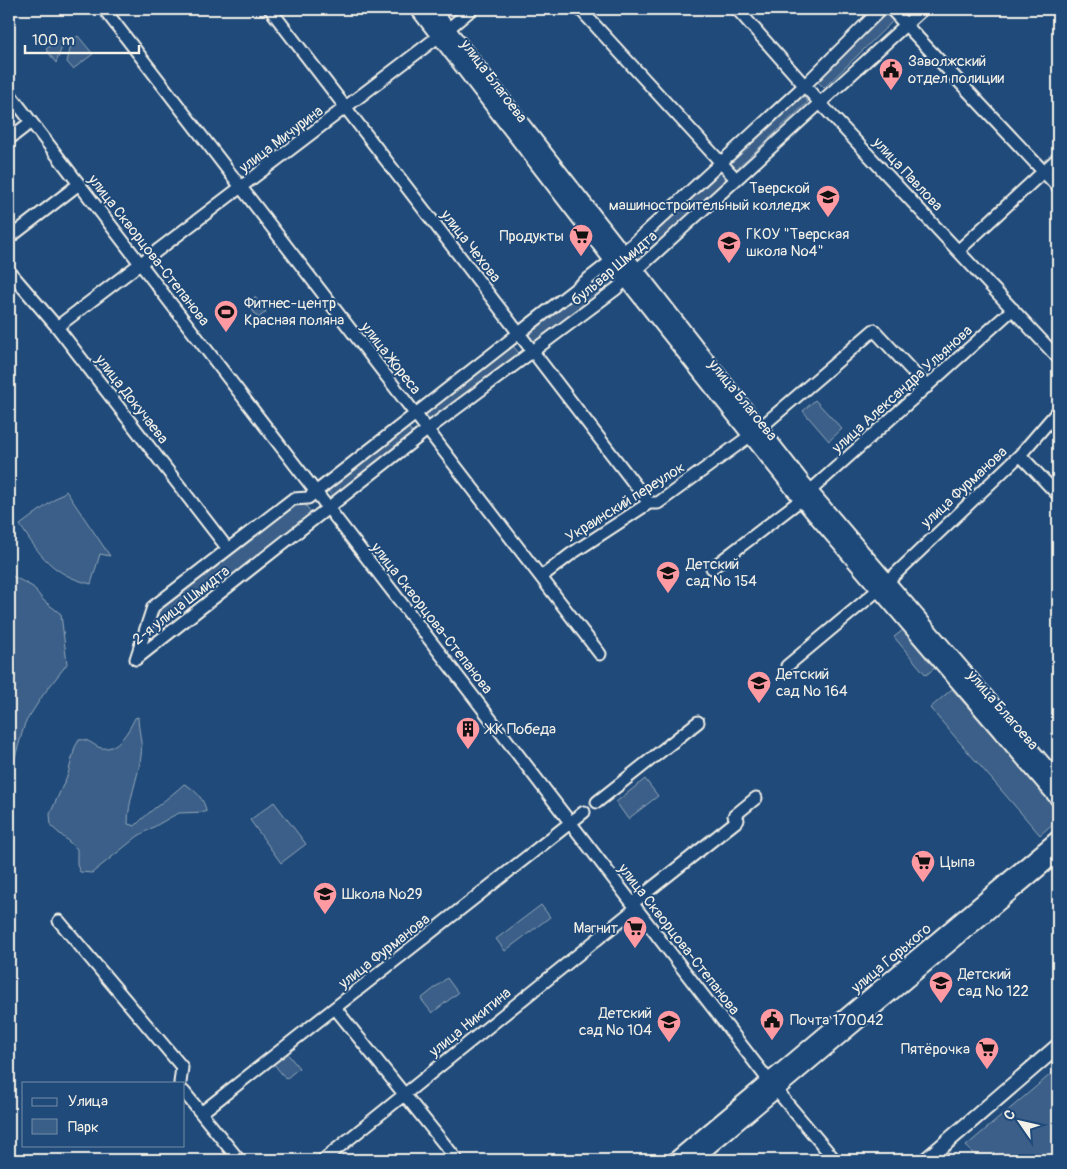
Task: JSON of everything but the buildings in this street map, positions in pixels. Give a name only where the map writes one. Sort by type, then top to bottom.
[{"type":"main road","name":"улица Благоева","points":[[418,9],[443,32],[616,257],[755,432],[1058,799]]},
{"type":"main road","name":"улица Благоева","points":[[432,9],[443,32]]},
{"type":"main road","name":"улица Благоева","points":[[882,586],[1058,781]]},
{"type":"main road","name":"улица Горького","points":[[693,1160],[773,1086],[1058,838]]},
{"type":"main road","name":"улица Горького","points":[[675,1160],[773,1086],[1058,853]]},
{"type":"main road","points":[[926,1160],[1058,1046]]},
{"type":"main road","points":[[937,1160],[1058,1055]]},
{"type":"street","name":"улица Жореса","points":[[104,9],[600,654]]},
{"type":"street","name":"улица Чехова","points":[[270,9],[649,503]]},
{"type":"street","name":"улица Мичурина","points":[[57,327],[241,189],[472,9]]},
{"type":"street","points":[[580,9],[736,179]]},
{"type":"street","name":"улица Павлова","points":[[736,9],[1058,358]]},
{"type":"street","name":"бульвар Шмидта","points":[[316,492],[616,257],[805,85],[881,9]]},
{"type":"street","points":[[891,9],[1058,187]]},
{"type":"street","name":"бульвар Шмидта","points":[[328,507],[631,276],[923,9]]},
{"type":"street","name":"улица Скворцова-Степанова","points":[[9,93],[773,1086],[835,1160]]},
{"type":"street","points":[[9,139],[31,122]]},
{"type":"street","points":[[959,250],[1058,158]]},
{"type":"street","points":[[9,238],[79,184]]},
{"type":"street","name":"улица Докучаева","points":[[9,270],[57,327],[228,549]]},
{"type":"street","name":"улица Александра Ульянова","points":[[712,568],[806,495],[1013,309]]},
{"type":"street","name":"Украинский переулок","points":[[541,577],[649,503],[658,503],[755,432],[874,330],[927,387]]},
{"type":"street","name":"улица Фурманова","points":[[787,666],[882,586],[1020,455],[1058,410]]},
{"type":"street","points":[[1020,455],[1058,495]]},
{"type":"street","name":"2-я улица Шмидта","points":[[316,492],[308,498],[293,499],[152,607],[136,659],[328,507]]},
{"type":"street","points":[[597,802],[698,722]]},
{"type":"street","name":"улица Никитина","points":[[323,1160],[738,820],[734,816],[756,798]]},
{"type":"street","name":"улица Фурманова","points":[[201,1113],[584,812]]},
{"type":"street","points":[[59,921],[182,1067],[180,1082]]},
{"type":"street","points":[[335,1008],[457,1160]]},
{"type":"street","points":[[185,1093],[239,1160]]},
{"type":"green space","points":[[886,11],[894,20],[824,88],[815,79]]},
{"type":"green space","points":[[66,36],[56,63],[46,49]]},
{"type":"green space","points":[[78,36],[93,54],[73,69],[67,62],[72,41]]},
{"type":"green space","points":[[801,93],[808,102],[639,260],[632,252]]},
{"type":"green space","points":[[608,271],[616,281],[534,342],[527,332]]},
{"type":"green space","points":[[255,297],[266,312],[258,318],[247,303]]},
{"type":"green space","points":[[512,345],[519,353],[426,425],[420,416]]},
{"type":"green space","points":[[815,400],[842,429],[829,441],[803,411]]},
{"type":"green space","points":[[407,426],[414,435],[333,498],[327,489]]},
{"type":"green space","points":[[66,491],[110,556],[100,554],[91,584],[57,570],[41,555],[20,525]]},
{"type":"green space","points":[[304,503],[310,511],[307,519],[146,643],[158,610],[294,504]]},
{"type":"green space","points":[[9,574],[33,587],[43,600],[61,614],[67,664],[43,695],[25,723],[13,764],[9,792]]},
{"type":"green space","points":[[903,630],[936,667],[926,675],[894,637]]},
{"type":"green space","points":[[952,689],[1058,811],[1058,819],[1040,835],[930,708]]},
{"type":"green space","points":[[138,717],[141,756],[128,815],[128,824],[135,826],[184,784],[199,795],[206,812],[179,813],[138,836],[92,873],[80,872],[77,865],[77,849],[51,826],[50,814],[68,774],[75,747],[79,740],[88,741],[101,748],[113,746],[122,739],[135,718]]},
{"type":"green space","points":[[645,779],[658,796],[628,819],[616,802]]},
{"type":"green space","points":[[274,802],[306,844],[281,863],[250,820]]},
{"type":"green space","points":[[541,905],[550,917],[505,951],[496,939]]},
{"type":"green space","points":[[447,978],[458,993],[432,1013],[421,999]]},
{"type":"green space","points":[[286,1052],[299,1068],[286,1079],[273,1063]]},
{"type":"green space","points":[[1058,1068],[1058,1160],[979,1160],[966,1146]]},
{"type":"place","name":"Заволжский отдел полиции","points":[[891,91]]},
{"type":"place","name":"Тверской машиностроительный колледж","points":[[828,218]]},
{"type":"place","name":"Продукты","points":[[581,257]]},
{"type":"place","name":"ГКОУ \"Тверская школа №4\"","points":[[729,264]]},
{"type":"place","name":"Фитнес-центр Красная поляна","points":[[226,333]]},
{"type":"place","name":"Детский сад № 154","points":[[668,594]]},
{"type":"place","name":"Детский сад № 164","points":[[759,704]]},
{"type":"place","name":"ЖК Победа","points":[[468,750]]},
{"type":"place","name":"Цыпа","points":[[923,883]]},
{"type":"place","name":"Школа №29","points":[[325,915]]},
{"type":"place","name":"Магнит","points":[[635,949]]},
{"type":"place","name":"Детский сад № 122","points":[[941,1004]]},
{"type":"place","name":"Почта 170042","points":[[772,1041]]},
{"type":"place","name":"Детский сад № 104","points":[[669,1043]]},
{"type":"place","name":"Пятёрочка","points":[[987,1070]]}]
